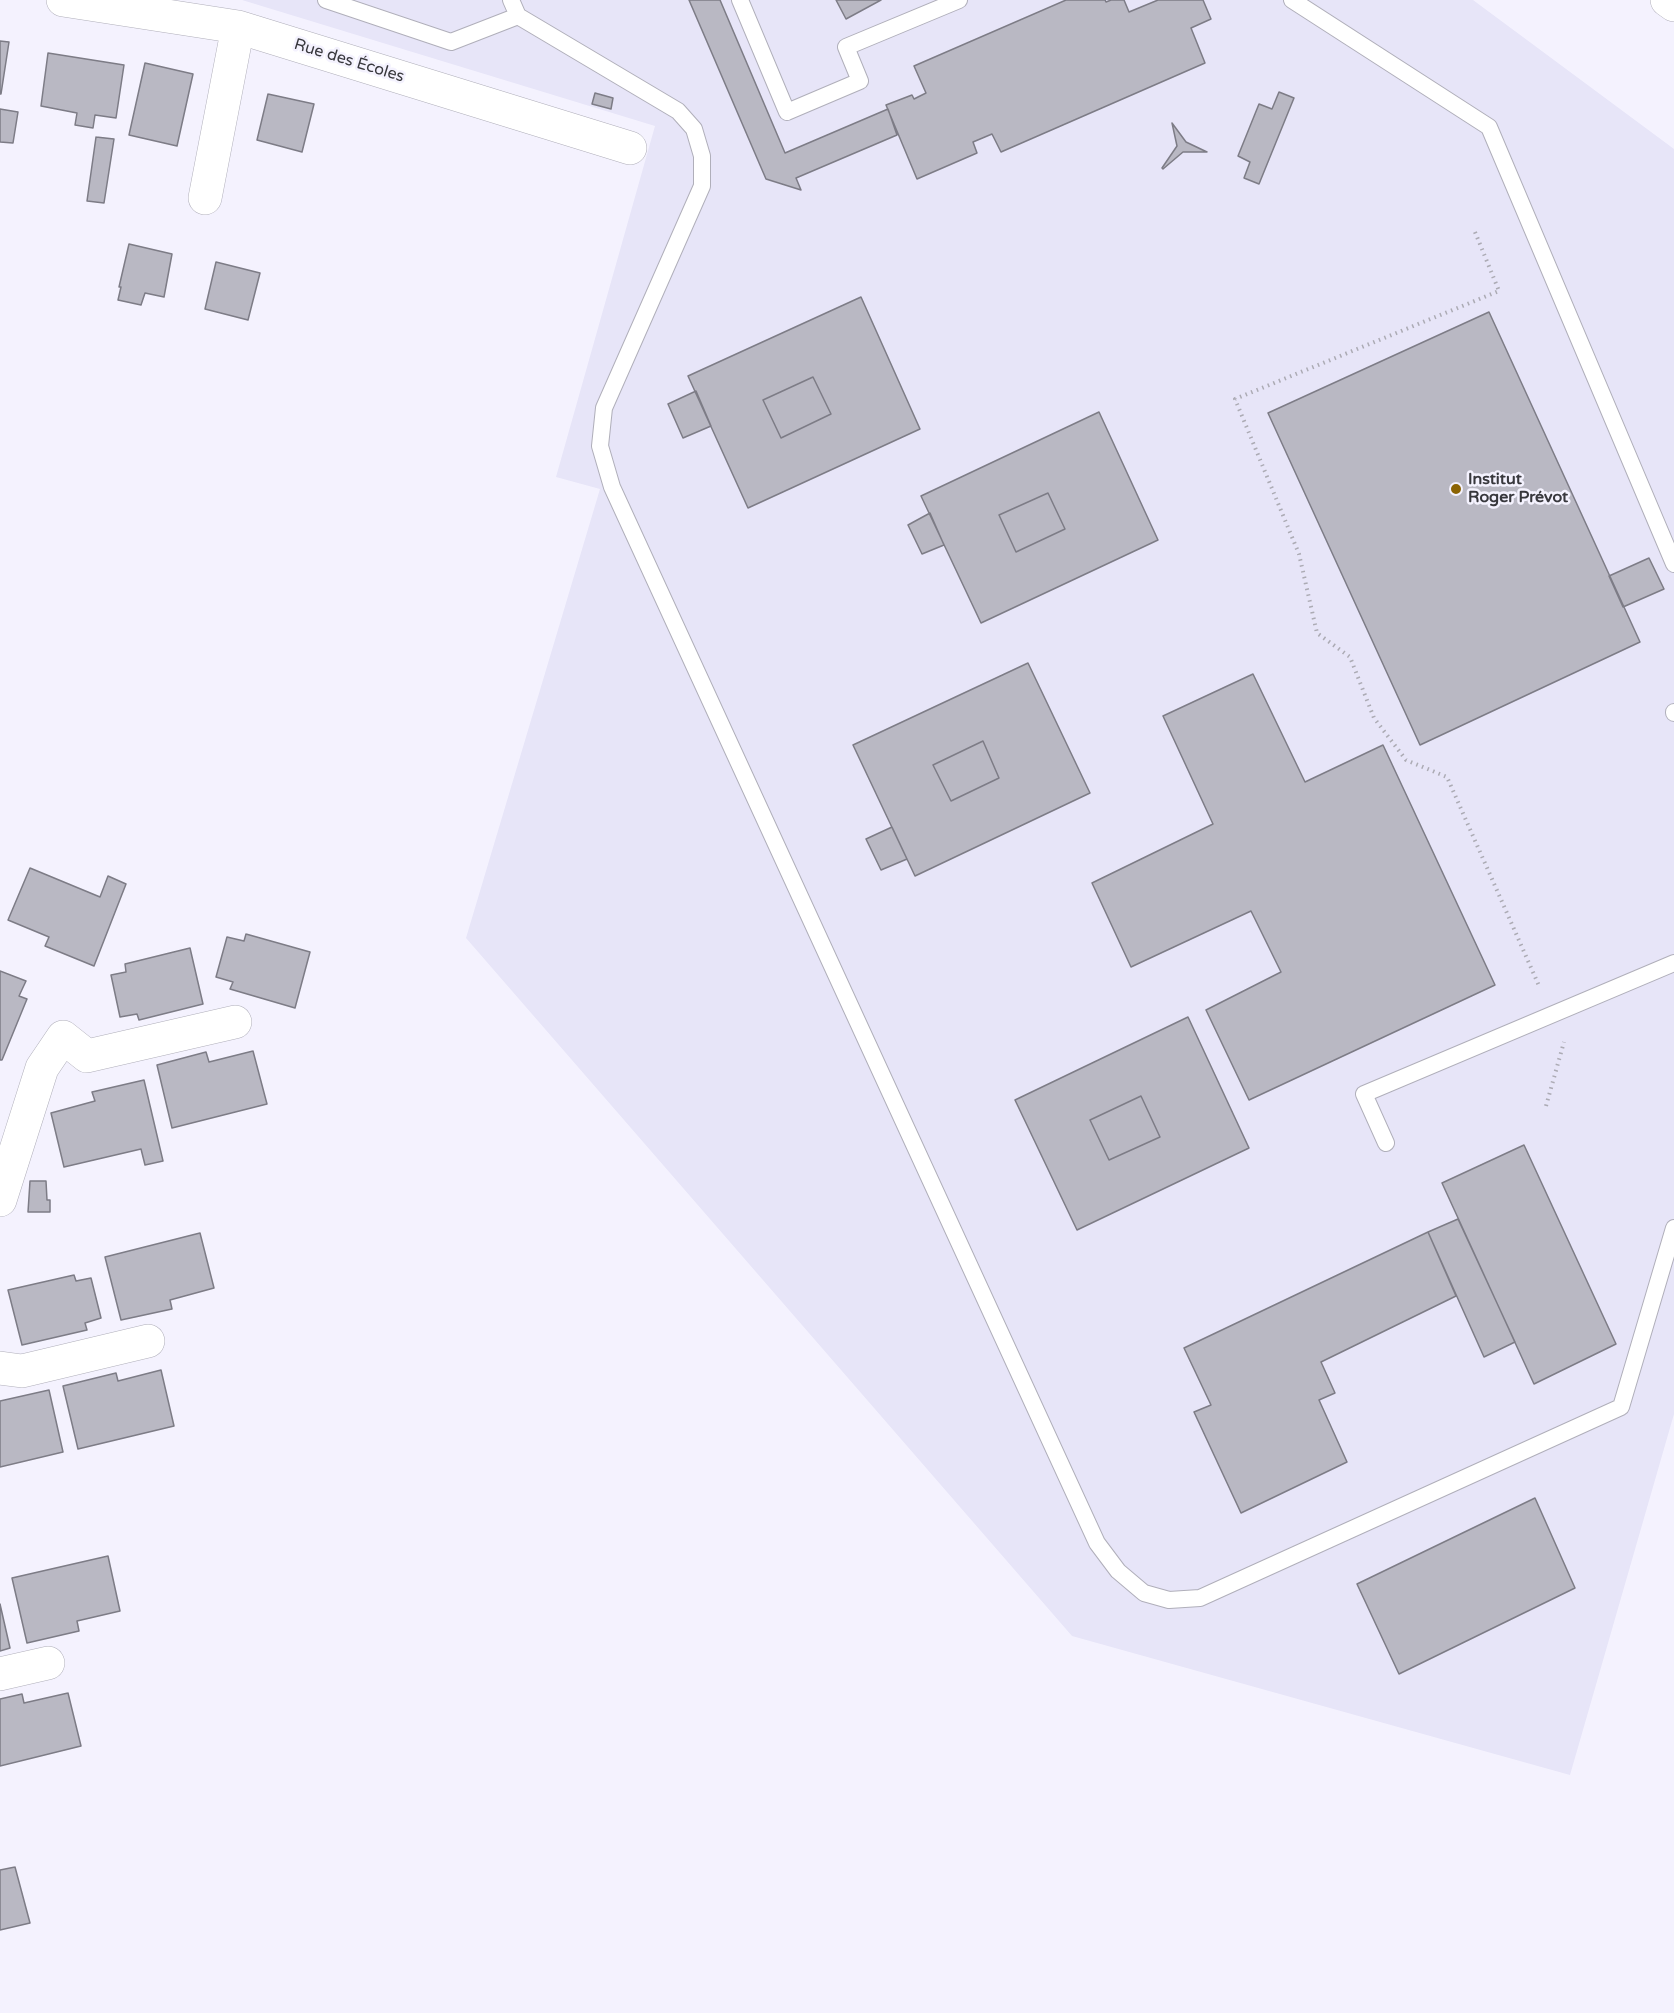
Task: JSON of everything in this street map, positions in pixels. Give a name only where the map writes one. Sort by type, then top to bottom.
[{"type":"street","name":"Rue des Écoles","points":[[63,0],[238,27],[630,148]]},
{"type":"street","points":[[1667,0],[1674,5]]},
{"type":"street","points":[[205,198],[238,27]]},
{"type":"street","points":[[0,1200],[42,1068],[63,1037],[87,1056],[235,1022]]},
{"type":"street","points":[[0,1368],[22,1371],[148,1341]]},
{"type":"street","points":[[0,1674],[48,1663]]},
{"type":"lane","points":[[326,0],[451,42],[518,16]]},
{"type":"lane","points":[[511,0],[518,16],[678,111],[694,129],[702,156],[702,186],[604,408],[600,446],[612,487],[1097,1543],[1118,1571],[1144,1593],[1168,1600],[1200,1598],[1621,1407],[1674,1228]]},
{"type":"lane","points":[[740,0],[787,112],[860,81],[846,48],[959,0]]},
{"type":"lane","points":[[1292,0],[1489,127],[1674,564]]},
{"type":"lane","points":[[1386,1143],[1364,1094],[1674,963]]},
{"type":"path","points":[[1475,232],[1499,291],[1235,399],[1299,554],[1317,633],[1350,657],[1374,718],[1406,760],[1447,777],[1565,1043],[1546,1106]]},
{"type":"shaded area","points":[[242,0],[1473,0],[1674,149],[1674,1414],[1570,1775],[1072,1636],[466,938],[600,489],[556,477],[655,126]]},
{"type":"building","points":[[689,0],[720,0],[785,153],[888,109],[897,135],[796,178],[801,190],[766,179]]},
{"type":"building","points":[[836,0],[881,0],[846,19]]},
{"type":"building","points":[[1066,0],[1105,0],[1106,2],[1124,0],[1129,12],[1158,0],[1203,0],[1211,19],[1191,28],[1205,63],[1001,152],[992,134],[973,142],[977,153],[917,179],[886,105],[912,95],[914,99],[926,93],[914,66]]},
{"type":"building","points":[[0,41],[9,42],[1,94],[0,94]]},
{"type":"building","points":[[48,53],[124,65],[116,118],[95,115],[93,128],[75,125],[77,113],[41,106]]},
{"type":"building","points":[[145,63],[193,74],[177,146],[129,135]]},
{"type":"building","points":[[1279,92],[1294,98],[1259,184],[1244,178],[1250,162],[1238,156],[1259,104],[1272,109]]},
{"type":"building","points":[[595,93],[613,98],[611,109],[592,104]]},
{"type":"building","points":[[268,94],[314,104],[302,152],[257,140]]},
{"type":"building","points":[[0,109],[18,112],[13,143],[0,142]]},
{"type":"building","points":[[1172,123],[1186,142],[1207,152],[1183,152],[1163,169],[1177,146]]},
{"type":"building","points":[[96,137],[114,139],[104,203],[87,201]]},
{"type":"building","points":[[129,244],[172,254],[164,297],[145,293],[141,305],[118,300]]},
{"type":"building","points":[[216,262],[260,273],[248,320],[205,309]]},
{"type":"building","points":[[861,297],[920,429],[748,508],[688,376]],"holes":[[[813,377],[831,414],[781,438],[763,400]]]},
{"type":"building","points":[[1489,312],[1640,642],[1420,745],[1268,413]]},
{"type":"building","points":[[813,377],[831,414],[781,438],[763,400]]},
{"type":"building","points":[[696,391],[711,426],[683,438],[668,404]]},
{"type":"building","points":[[1099,412],[1158,540],[981,623],[921,496]],"holes":[[[1048,493],[1065,529],[1016,552],[999,515]]]},
{"type":"building","points":[[1048,493],[1065,529],[1016,552],[999,515]]},
{"type":"building","points":[[930,513],[944,545],[922,554],[908,525]]},
{"type":"building","points":[[1649,558],[1664,589],[1623,607],[1609,576]]},
{"type":"building","points":[[1028,663],[1090,793],[915,876],[853,745]],"holes":[[[983,741],[999,778],[951,801],[933,765]]]},
{"type":"building","points":[[1253,674],[1305,782],[1383,745],[1495,985],[1249,1100],[1206,1010],[1281,972],[1251,911],[1131,967],[1092,883],[1213,824],[1163,716]]},
{"type":"building","points":[[983,741],[999,778],[951,801],[933,765]]},
{"type":"building","points":[[892,827],[907,859],[881,870],[866,839]]},
{"type":"building","points":[[30,868],[100,897],[108,876],[126,884],[94,966],[45,946],[49,937],[8,920]]},
{"type":"building","points":[[246,934],[310,952],[295,1008],[230,989],[233,982],[216,977],[227,937],[244,941]]},
{"type":"building","points":[[190,948],[203,1004],[139,1020],[137,1014],[120,1017],[111,975],[126,972],[125,964]]},
{"type":"building","points":[[0,971],[26,981],[19,996],[27,999],[2,1060],[0,1060]]},
{"type":"building","points":[[1188,1017],[1249,1148],[1077,1230],[1015,1100]],"holes":[[[1141,1096],[1160,1137],[1109,1160],[1090,1120]]]},
{"type":"building","points":[[253,1051],[267,1104],[172,1128],[157,1065],[206,1052],[209,1062]]},
{"type":"building","points":[[144,1080],[163,1161],[145,1165],[141,1149],[64,1167],[51,1113],[95,1101],[92,1092]]},
{"type":"building","points":[[1141,1096],[1160,1137],[1109,1160],[1090,1120]]},
{"type":"building","points":[[1524,1145],[1616,1344],[1534,1384],[1442,1183]]},
{"type":"building","points":[[30,1181],[46,1181],[50,1212],[28,1212]]},
{"type":"building","points":[[1458,1219],[1515,1342],[1484,1357],[1428,1232]]},
{"type":"building","points":[[1428,1232],[1456,1296],[1321,1362],[1335,1393],[1319,1400],[1347,1462],[1241,1513],[1194,1412],[1211,1405],[1184,1348]]},
{"type":"building","points":[[200,1233],[214,1288],[170,1300],[172,1309],[121,1320],[105,1257]]},
{"type":"building","points":[[74,1275],[76,1281],[91,1278],[101,1318],[85,1323],[87,1330],[22,1345],[8,1290]]},
{"type":"building","points":[[161,1370],[174,1426],[78,1449],[63,1386],[116,1373],[118,1381]]},
{"type":"building","points":[[49,1390],[63,1452],[0,1467],[0,1401]]},
{"type":"building","points":[[1535,1498],[1575,1588],[1399,1674],[1357,1584]]},
{"type":"building","points":[[108,1556],[120,1611],[77,1621],[79,1631],[27,1643],[12,1578]]},
{"type":"building","points":[[0,1604],[10,1648],[0,1651]]},
{"type":"building","points":[[68,1693],[81,1746],[0,1766],[0,1699],[22,1694],[24,1703]]},
{"type":"building","points":[[15,1867],[30,1923],[0,1930],[0,1870]]},
{"type":"place","name":"Institut Roger Prévot","points":[[1456,489]]}]
